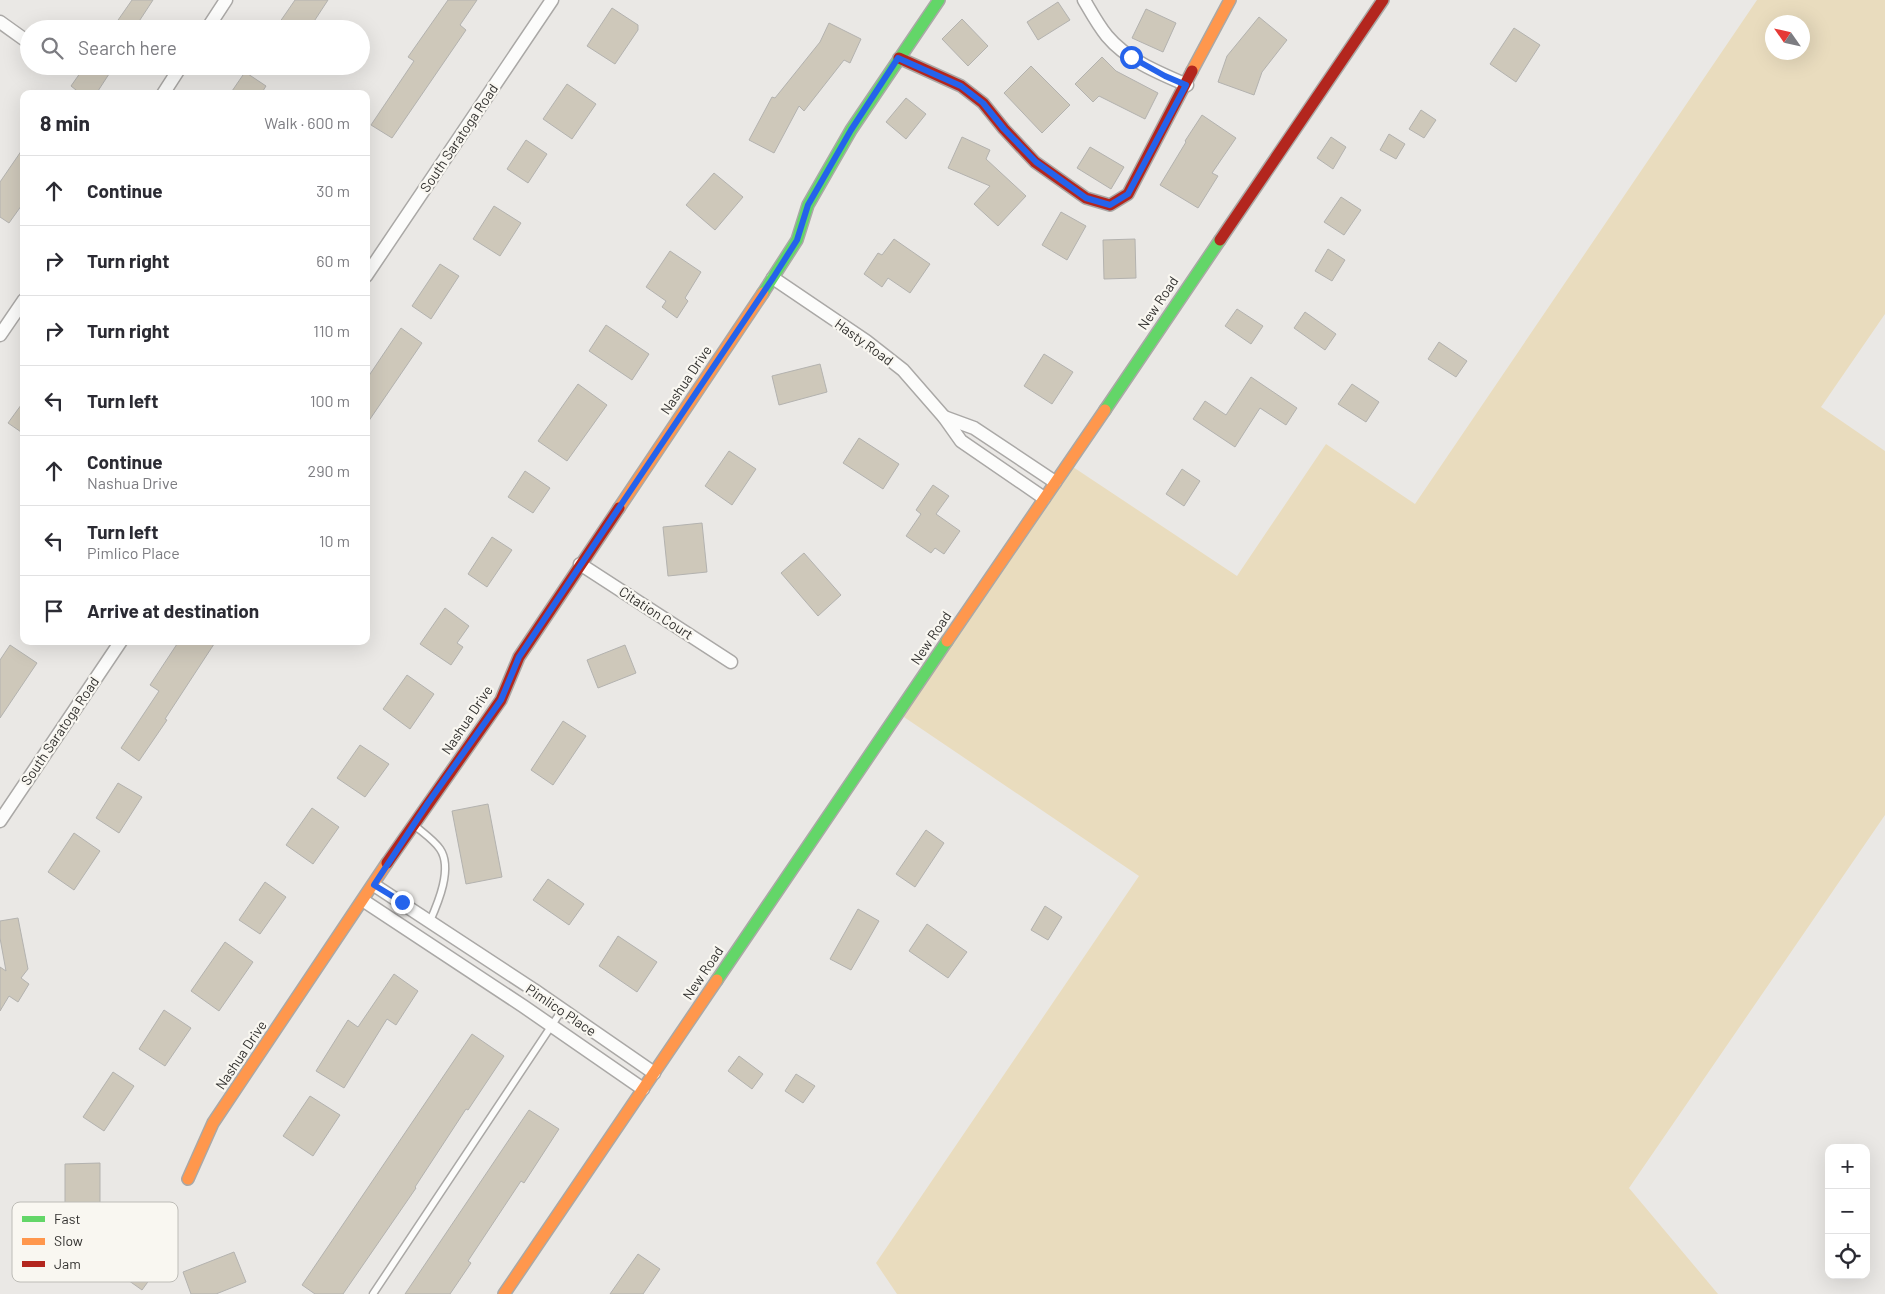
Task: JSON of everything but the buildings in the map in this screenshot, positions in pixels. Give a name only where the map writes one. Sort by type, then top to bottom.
[{"type":"street","points":[[212,20],[226,0]]},
{"type":"street","name":"South Saratoga Road","points":[[370,270],[552,0]]},
{"type":"street","name":"Nashua Drive","points":[[188,1179],[213,1123],[414,825],[501,700],[519,657],[773,278],[797,240],[808,205],[851,130],[939,0]]},
{"type":"street","points":[[1084,0],[1108,37],[1131,57],[1165,76],[1186,85]]},
{"type":"street","points":[[898,58],[961,86],[983,103],[1004,129],[1036,162],[1086,198],[1110,205],[1128,194],[1230,0]]},
{"type":"street","name":"New Road","points":[[504,1294],[1383,0]]},
{"type":"street","points":[[0,22],[20,36]]},
{"type":"street","points":[[166,90],[175,75]]},
{"type":"street","name":"Hasty Road","points":[[773,278],[866,341],[903,370],[944,417],[961,441],[1044,498]]},
{"type":"street","points":[[0,335],[20,306]]},
{"type":"street","name":"Hasty Road","points":[[944,417],[974,428],[1055,482]]},
{"type":"street","name":"Citation Court","points":[[580,564],[731,662]]},
{"type":"street","name":"South Saratoga Road","points":[[0,821],[118,645]]},
{"type":"street","name":"Pimlico Place","points":[[374,885],[654,1073]]},
{"type":"street","name":"Pimlico Place","points":[[364,900],[643,1089]]},
{"type":"street","points":[[458,962],[468,947]]},
{"type":"lane","points":[[414,825],[440,848],[445,867],[442,893],[430,921]]},
{"type":"lane","points":[[373,1294],[562,1010]]},
{"type":"shaded area","points":[[1757,0],[1885,0],[1885,314],[1821,407],[1885,451],[1885,815],[1629,1188],[1718,1294],[897,1294],[876,1263],[1139,876],[898,713],[1067,463],[1237,576],[1326,444],[1415,504]]},
{"type":"traffic: fast","points":[[763,293],[797,240],[808,205],[851,130],[939,0]]},
{"type":"traffic: fast","points":[[1105,410],[1220,240]]},
{"type":"traffic: fast","points":[[717,980],[947,641]]},
{"type":"traffic: slow","points":[[1192,71],[1230,0]]},
{"type":"traffic: slow","points":[[619,508],[763,293]]},
{"type":"traffic: slow","points":[[947,641],[1105,410]]},
{"type":"traffic: slow","points":[[188,1179],[213,1123],[387,863]]},
{"type":"traffic: slow","points":[[504,1294],[717,980]]},
{"type":"traffic: jam","points":[[1220,240],[1383,0]]},
{"type":"traffic: jam","points":[[899,58],[961,86],[983,103],[1035,162],[1086,198],[1110,205],[1128,194],[1192,71]]},
{"type":"traffic: jam","points":[[387,863],[501,700],[519,657],[619,508]]},
{"type":"route","points":[[402,902],[374,885],[428,803],[501,700],[511,680],[519,657],[773,278],[797,240],[808,205],[851,130],[898,58],[961,86],[983,103],[1004,129],[1036,162],[1086,198],[1110,205],[1128,194],[1186,85],[1165,76],[1131,57]]}]
